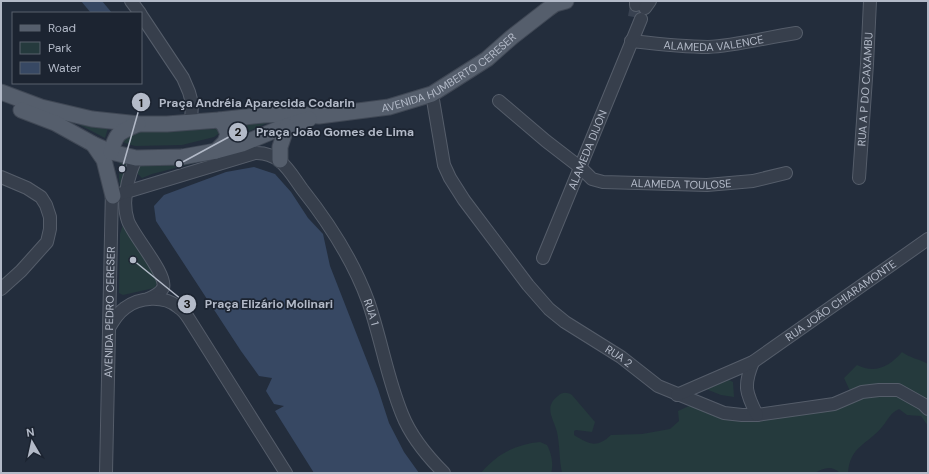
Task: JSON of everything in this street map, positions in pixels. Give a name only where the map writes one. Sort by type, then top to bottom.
[{"type":"main road","name":"AVENIDA HUMBERTO CERESER","points":[[1,102],[55,123],[111,152],[136,158],[182,157],[216,151],[242,144],[287,126],[319,116],[389,107],[432,94],[487,58],[548,8],[566,1]]},
{"type":"main road","name":"AVENIDA HUMBERTO CERESER","points":[[1,92],[41,107],[92,119],[139,124],[219,120],[264,115],[297,114],[319,116]]},
{"type":"main road","points":[[216,151],[225,142],[228,134],[219,120]]},
{"type":"main road","points":[[111,152],[118,134],[139,124]]},
{"type":"main road","points":[[280,160],[280,147],[287,126]]},
{"type":"main road","points":[[93,144],[104,160],[119,194]]},
{"type":"street","points":[[131,1],[139,12]]},
{"type":"street","name":"RUA A P DO CAXAMBU","points":[[859,178],[870,1]]},
{"type":"street","points":[[633,38],[640,9]]},
{"type":"street","points":[[142,17],[186,85],[192,103],[191,122]]},
{"type":"street","name":"ALAMEDA VALENCE","points":[[633,38],[677,46],[708,47],[796,33]]},
{"type":"street","name":"ALAMEDA DIJON","points":[[543,258],[633,38]]},
{"type":"street","name":"RUA 2","points":[[432,94],[444,165],[450,178],[464,200],[528,285],[550,309],[565,322],[621,357],[658,386],[724,413],[757,415],[834,404],[862,392],[879,390],[898,390],[923,404],[928,409]]},
{"type":"street","name":"ALAMEDA TOULOSE","points":[[499,102],[581,168],[592,179],[603,182],[707,185],[754,181],[786,173]]},
{"type":"street","name":"AVENIDA PEDRO CERESER","points":[[106,473],[110,292],[119,194],[111,152]]},
{"type":"street","points":[[119,194],[254,153],[265,153],[280,160]]},
{"type":"street","points":[[119,194],[136,158]]},
{"type":"street","name":"RUA 1","points":[[280,160],[325,219],[355,269],[368,300],[394,394],[402,415],[419,444],[444,473]]},
{"type":"street","points":[[1,177],[27,188],[41,197],[46,205],[50,217],[50,229],[47,242],[21,271],[1,290]]},
{"type":"street","points":[[109,328],[114,319],[125,308],[148,299],[160,292],[163,288],[159,270],[132,229],[128,221],[125,205],[119,194]]},
{"type":"street","name":"RUA JOÃO CHIARAMONTE","points":[[677,395],[753,362],[928,239]]},
{"type":"street","points":[[110,292],[114,300],[125,308]]},
{"type":"street","points":[[148,299],[172,302],[184,312],[286,473]]},
{"type":"street","points":[[753,362],[748,378],[747,396],[757,415]]},
{"type":"street","points":[[708,382],[703,393],[704,400],[709,408]]},
{"type":"green space","points":[[55,112],[109,125],[105,138]]},
{"type":"green space","points":[[285,115],[238,136],[237,121]]},
{"type":"green space","points":[[218,129],[221,132],[214,137],[182,145],[135,146],[121,140],[126,131]]},
{"type":"green space","points":[[220,153],[222,156],[152,174],[142,178],[138,174],[138,166],[146,162],[156,166]]},
{"type":"green space","points":[[120,156],[128,159],[123,183],[120,185],[119,178]]},
{"type":"green space","points":[[124,221],[159,281],[154,288],[123,295],[119,293],[120,234]]},
{"type":"green space","points":[[902,352],[928,364],[928,426],[921,416],[907,415],[899,409],[891,415],[882,427],[856,451],[849,464],[848,473],[840,473],[837,470],[828,468],[815,473],[562,473],[559,442],[550,409],[554,400],[563,393],[572,395],[595,422],[592,432],[574,431],[574,435],[593,444],[602,442],[611,435],[642,434],[670,429],[679,421],[678,411],[689,406],[700,406],[761,416],[847,398],[850,391],[844,378],[857,365],[870,369],[881,368],[892,362]]},
{"type":"green space","points":[[729,380],[733,382],[734,397],[721,395],[706,389]]},
{"type":"green space","points":[[540,442],[547,445],[550,451],[552,459],[551,473],[481,473],[500,455],[523,445]]},
{"type":"water","points":[[81,1],[102,1],[111,12],[90,12]]},
{"type":"water","points":[[254,167],[275,174],[291,192],[308,218],[323,234],[330,266],[378,389],[389,423],[404,452],[419,473],[314,473],[275,411],[284,406],[274,404],[266,391],[272,378],[259,376],[156,221],[154,206],[164,195],[226,172]]},
{"type":"tunnel","points":[[634,17],[636,5]]},
{"type":"place","name":"Praça João Gomes de Lima","points":[[179,164]]},
{"type":"place","name":"Praça Andréia Aparecida Codarin","points":[[122,169]]},
{"type":"place","name":"Praça Elizário Molinari","points":[[133,260]]}]
